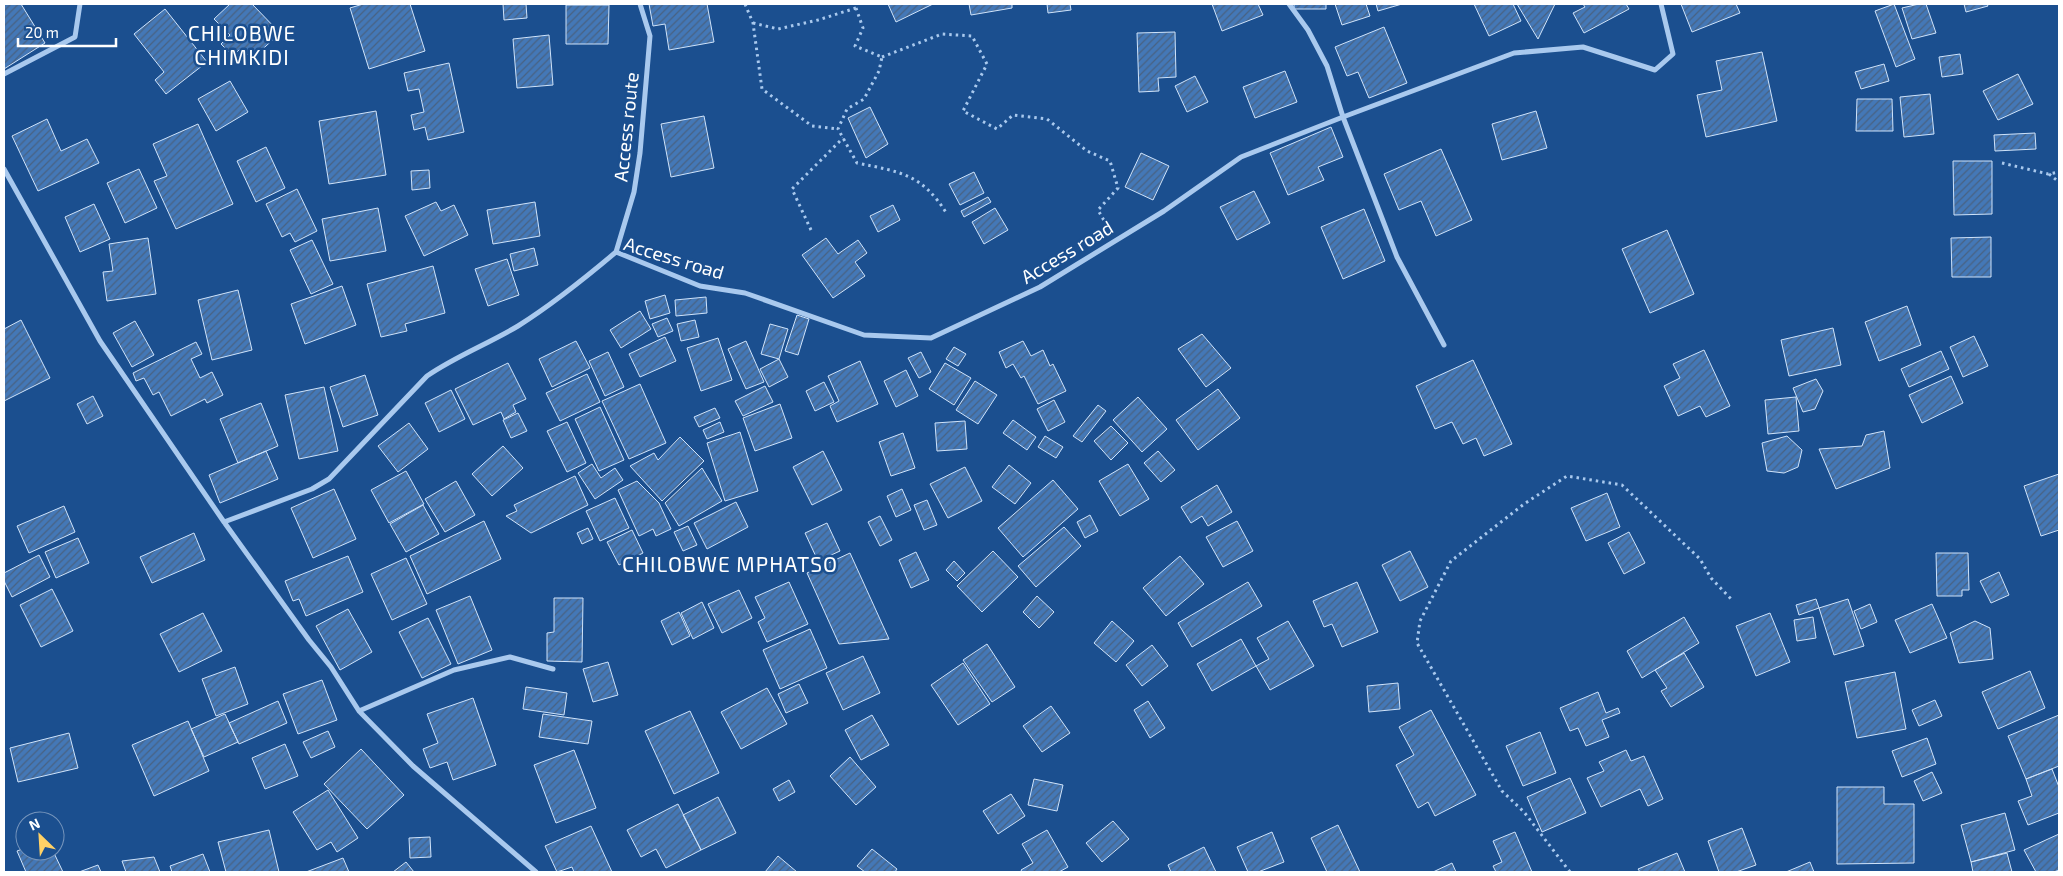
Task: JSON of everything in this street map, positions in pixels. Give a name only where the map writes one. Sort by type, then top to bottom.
[{"type":"street","points":[[4,74],[75,37],[80,4]]},
{"type":"street","name":"Access route","points":[[616,252],[634,192],[640,153],[650,36],[640,4]]},
{"type":"street","points":[[1289,4],[1308,30],[1327,66],[1343,117],[1397,257],[1444,345]]},
{"type":"street","name":"Access road","points":[[224,522],[312,489],[329,479],[427,376],[443,365],[517,326],[561,298],[616,252],[700,286],[745,293],[796,309],[864,335],[931,338],[1040,287],[1164,211],[1241,157],[1514,53],[1583,48],[1655,70],[1673,54],[1661,4]]},
{"type":"street","points":[[4,169],[100,341],[224,522],[308,640],[331,668],[359,711],[413,766],[536,872]]},
{"type":"street","points":[[359,711],[454,670],[510,657],[553,668]]},
{"type":"path","points":[[746,4],[753,24],[762,90],[812,126],[838,129]]},
{"type":"path","points":[[753,24],[778,29],[818,20],[856,6],[863,28],[855,46],[882,57],[942,34],[972,36],[987,64],[963,111],[997,129],[1013,115],[1046,119],[1087,152],[1110,161],[1118,188],[1098,210],[1109,230],[1125,235]]},
{"type":"path","points":[[882,57],[879,71],[864,99],[847,109],[838,129],[857,164],[915,178],[935,195],[947,214]]},
{"type":"path","points":[[811,230],[792,189],[842,138]]},
{"type":"path","points":[[2002,163],[2048,174],[2059,182]]},
{"type":"path","points":[[2048,174],[2059,172]]},
{"type":"path","points":[[1570,872],[1524,812],[1502,790],[1417,643],[1420,622],[1451,561],[1524,504],[1567,476],[1622,485],[1700,559],[1710,578],[1732,600]]},
{"type":"building","points":[[4,4],[21,4],[45,43],[4,69]]},
{"type":"building","points":[[230,4],[252,4],[280,33],[252,59],[241,48],[233,56],[221,44],[230,35],[214,19]]},
{"type":"building","points":[[363,4],[410,4],[425,51],[369,69],[350,8]]},
{"type":"building","points":[[503,4],[526,4],[527,18],[504,20]]},
{"type":"building","points":[[649,4],[707,4],[714,42],[669,50],[665,24],[653,26]]},
{"type":"building","points":[[888,4],[933,4],[896,22]]},
{"type":"building","points":[[969,4],[1012,4],[1012,8],[971,15]]},
{"type":"building","points":[[1047,4],[1070,4],[1071,10],[1048,13]]},
{"type":"building","points":[[1212,4],[1258,4],[1263,15],[1222,31]]},
{"type":"building","points":[[1294,4],[1326,4],[1326,9],[1294,9]]},
{"type":"building","points":[[1335,4],[1366,4],[1370,16],[1342,25]]},
{"type":"building","points":[[1376,4],[1402,4],[1378,11]]},
{"type":"building","points":[[1474,4],[1513,4],[1521,21],[1489,36]]},
{"type":"building","points":[[1517,4],[1555,4],[1538,39]]},
{"type":"building","points":[[1583,4],[1626,4],[1629,9],[1584,33],[1573,13],[1585,7]]},
{"type":"building","points":[[1681,4],[1736,4],[1740,13],[1692,32]]},
{"type":"building","points":[[1894,4],[1915,59],[1896,67],[1875,11]]},
{"type":"building","points":[[1926,4],[1936,33],[1912,39],[1902,8]]},
{"type":"building","points":[[1964,4],[1987,4],[1988,6],[1966,12]]},
{"type":"building","points":[[566,5],[609,5],[608,44],[566,44]]},
{"type":"building","points":[[165,9],[207,62],[166,94],[155,80],[164,72],[134,34]]},
{"type":"building","points":[[1384,27],[1407,83],[1369,98],[1358,72],[1347,76],[1335,47]]},
{"type":"building","points":[[1175,32],[1176,77],[1158,78],[1159,91],[1139,92],[1137,33]]},
{"type":"building","points":[[549,35],[553,85],[517,88],[513,39]]},
{"type":"building","points":[[1762,52],[1777,121],[1706,137],[1697,95],[1722,90],[1716,61]]},
{"type":"building","points":[[1960,54],[1963,74],[1942,77],[1939,57]]},
{"type":"building","points":[[449,63],[464,132],[428,140],[425,127],[414,130],[411,115],[424,112],[419,89],[408,91],[404,73]]},
{"type":"building","points":[[1884,64],[1889,81],[1861,89],[1855,72]]},
{"type":"building","points":[[1285,71],[1297,102],[1255,118],[1243,87]]},
{"type":"building","points":[[2018,74],[2033,104],[1998,120],[1983,91]]},
{"type":"building","points":[[1195,76],[1208,102],[1187,112],[1175,86]]},
{"type":"building","points":[[230,81],[248,112],[216,131],[198,99]]},
{"type":"building","points":[[1930,94],[1934,134],[1904,137],[1900,97]]},
{"type":"building","points":[[1857,99],[1892,99],[1893,131],[1856,131]]},
{"type":"building","points":[[870,107],[888,144],[866,158],[848,118]]},
{"type":"building","points":[[376,111],[386,175],[329,184],[319,121]]},
{"type":"building","points":[[1536,111],[1547,148],[1502,160],[1492,124]]},
{"type":"building","points":[[704,116],[714,168],[671,177],[661,124]]},
{"type":"building","points":[[47,119],[61,151],[87,139],[99,163],[38,191],[12,136]]},
{"type":"building","points":[[198,124],[233,204],[176,229],[154,181],[167,176],[153,144]]},
{"type":"building","points":[[1331,127],[1343,157],[1318,167],[1324,180],[1288,195],[1270,153]]},
{"type":"building","points":[[2035,133],[2036,149],[1995,151],[1994,135]]},
{"type":"building","points":[[266,147],[285,188],[256,202],[237,161]]},
{"type":"building","points":[[1441,149],[1472,220],[1436,236],[1421,201],[1399,210],[1384,174]]},
{"type":"building","points":[[1141,153],[1169,166],[1153,200],[1125,187]]},
{"type":"building","points":[[1953,161],[1992,161],[1992,214],[1954,215]]},
{"type":"building","points":[[139,169],[157,208],[125,223],[107,183]]},
{"type":"building","points":[[429,170],[430,188],[412,190],[411,171]]},
{"type":"building","points":[[974,172],[984,193],[960,205],[949,184]]},
{"type":"building","points":[[297,189],[317,231],[295,242],[290,233],[282,237],[266,204]]},
{"type":"building","points":[[1254,191],[1270,223],[1237,240],[1220,207]]},
{"type":"building","points":[[988,197],[991,202],[964,217],[961,211]]},
{"type":"building","points":[[436,202],[441,211],[454,205],[468,235],[424,256],[405,216]]},
{"type":"building","points":[[535,202],[540,236],[493,244],[487,210]]},
{"type":"building","points":[[94,204],[110,239],[80,252],[65,217]]},
{"type":"building","points":[[893,205],[900,220],[878,232],[870,216]]},
{"type":"building","points":[[378,208],[386,251],[330,261],[322,219]]},
{"type":"building","points":[[995,208],[1008,230],[984,244],[972,222]]},
{"type":"building","points":[[1364,209],[1385,261],[1343,279],[1321,227]]},
{"type":"building","points":[[1667,230],[1694,294],[1650,313],[1622,249]]},
{"type":"building","points":[[1991,237],[1991,277],[1952,277],[1951,238]]},
{"type":"building","points":[[148,238],[156,294],[107,301],[103,272],[113,271],[109,244]]},
{"type":"building","points":[[826,238],[838,254],[858,240],[867,253],[855,262],[865,276],[833,298],[802,255]]},
{"type":"building","points":[[312,240],[333,284],[311,294],[290,250]]},
{"type":"building","points":[[534,248],[538,265],[514,271],[510,254]]},
{"type":"building","points":[[507,259],[519,295],[488,306],[475,269]]},
{"type":"building","points":[[433,266],[445,313],[405,324],[407,331],[381,337],[367,284]]},
{"type":"building","points":[[342,286],[356,325],[305,344],[291,304]]},
{"type":"building","points":[[238,290],[252,350],[212,360],[198,300]]},
{"type":"building","points":[[665,295],[670,313],[650,319],[645,301]]},
{"type":"building","points":[[706,297],[707,313],[676,316],[675,300]]},
{"type":"building","points":[[1907,306],[1921,345],[1879,361],[1865,322]]},
{"type":"building","points":[[640,311],[651,329],[621,348],[610,330]]},
{"type":"building","points":[[797,315],[809,319],[798,355],[785,351]]},
{"type":"building","points":[[667,318],[673,331],[658,337],[652,324]]},
{"type":"building","points":[[21,320],[50,378],[4,401],[4,329]]},
{"type":"building","points":[[695,320],[699,337],[681,341],[677,324]]},
{"type":"building","points":[[135,321],[154,355],[132,367],[113,333]]},
{"type":"building","points":[[770,324],[788,329],[779,359],[761,354]]},
{"type":"building","points":[[1833,328],[1841,365],[1789,376],[1781,340]]},
{"type":"building","points":[[1202,334],[1231,368],[1206,387],[1178,349]]},
{"type":"building","points":[[1974,336],[1988,366],[1963,377],[1950,347]]},
{"type":"building","points":[[665,337],[676,361],[640,377],[629,354]]},
{"type":"building","points":[[718,338],[732,380],[701,391],[687,348]]},
{"type":"building","points":[[576,341],[590,368],[552,387],[539,359]]},
{"type":"building","points":[[746,341],[764,382],[746,389],[728,349]]},
{"type":"building","points":[[1023,341],[1031,356],[1043,350],[1050,366],[1053,364],[1066,391],[1038,404],[1024,376],[1021,378],[1013,364],[1006,368],[999,352]]},
{"type":"building","points":[[196,342],[202,354],[191,359],[200,378],[212,372],[223,395],[207,403],[205,399],[171,416],[159,392],[153,395],[144,378],[136,381],[133,373]]},
{"type":"building","points":[[954,347],[966,354],[958,366],[946,359]]},
{"type":"building","points":[[1704,350],[1730,406],[1706,417],[1700,406],[1678,416],[1664,386],[1680,378],[1673,364]]},
{"type":"building","points":[[1941,351],[1949,369],[1909,387],[1901,369]]},
{"type":"building","points":[[608,352],[624,387],[605,396],[589,361]]},
{"type":"building","points":[[921,352],[931,372],[919,378],[908,358]]},
{"type":"building","points":[[779,359],[788,377],[769,387],[760,369]]},
{"type":"building","points":[[1473,360],[1512,444],[1484,456],[1476,438],[1463,444],[1452,422],[1435,429],[1416,386]]},
{"type":"building","points":[[860,361],[878,404],[837,422],[830,406],[839,401],[828,376]]},
{"type":"building","points":[[508,363],[526,399],[513,405],[516,412],[504,419],[501,412],[473,425],[455,389]]},
{"type":"building","points":[[945,363],[971,378],[954,405],[929,389]]},
{"type":"building","points":[[906,370],[918,396],[896,407],[884,381]]},
{"type":"building","points":[[587,374],[600,402],[560,421],[546,393]]},
{"type":"building","points":[[365,375],[378,415],[343,427],[330,387]]},
{"type":"building","points":[[1951,376],[1963,403],[1922,423],[1909,395]]},
{"type":"building","points":[[1816,379],[1823,391],[1815,409],[1803,412],[1793,388]]},
{"type":"building","points":[[975,381],[997,395],[978,424],[956,410]]},
{"type":"building","points":[[824,382],[834,402],[815,411],[806,391]]},
{"type":"building","points":[[640,384],[666,443],[629,459],[602,401]]},
{"type":"building","points":[[765,386],[773,402],[743,416],[735,401]]},
{"type":"building","points":[[324,387],[338,451],[299,459],[285,395]]},
{"type":"building","points":[[1218,389],[1240,418],[1198,450],[1176,420]]},
{"type":"building","points":[[451,390],[465,419],[439,432],[425,403]]},
{"type":"building","points":[[93,396],[103,416],[87,424],[77,404]]},
{"type":"building","points":[[1138,397],[1167,429],[1142,452],[1113,420]]},
{"type":"building","points":[[1796,397],[1799,431],[1768,434],[1765,400]]},
{"type":"building","points":[[1054,400],[1065,422],[1048,431],[1037,409]]},
{"type":"building","points":[[261,403],[278,446],[238,463],[220,419]]},
{"type":"building","points":[[780,404],[792,438],[755,451],[743,418]]},
{"type":"building","points":[[1098,405],[1106,411],[1082,442],[1073,436]]},
{"type":"building","points":[[600,407],[624,460],[599,471],[575,419]]},
{"type":"building","points":[[715,408],[720,418],[699,427],[694,417]]},
{"type":"building","points":[[518,413],[527,431],[511,438],[503,420]]},
{"type":"building","points":[[1013,420],[1036,437],[1027,450],[1003,433]]},
{"type":"building","points":[[965,421],[967,449],[937,451],[935,423]]},
{"type":"building","points":[[567,422],[586,463],[567,472],[547,431]]},
{"type":"building","points":[[720,422],[724,432],[707,439],[703,430]]},
{"type":"building","points":[[409,423],[428,449],[398,472],[378,446]]},
{"type":"building","points":[[1111,426],[1128,443],[1111,460],[1094,441]]},
{"type":"building","points":[[1884,431],[1890,468],[1836,489],[1819,449],[1862,446],[1866,435]]},
{"type":"building","points":[[740,432],[758,491],[725,501],[707,443]]},
{"type":"building","points":[[903,433],[915,468],[891,476],[879,442]]},
{"type":"building","points":[[1045,436],[1063,447],[1056,458],[1038,447]]},
{"type":"building","points":[[1787,436],[1802,450],[1798,467],[1784,473],[1767,471],[1762,443]]},
{"type":"building","points":[[680,437],[704,461],[662,501],[630,466],[654,453],[658,460]]},
{"type":"building","points":[[503,446],[523,468],[492,496],[472,474]]},
{"type":"building","points":[[266,451],[278,479],[220,503],[209,475]]},
{"type":"building","points":[[823,451],[842,490],[812,505],[793,467]]},
{"type":"building","points":[[1158,451],[1175,470],[1161,482],[1144,463]]},
{"type":"building","points":[[592,464],[601,478],[615,468],[623,480],[595,499],[578,473]]},
{"type":"building","points":[[1128,464],[1149,499],[1120,516],[1099,481]]},
{"type":"building","points":[[1009,465],[1031,483],[1015,504],[992,487]]},
{"type":"building","points":[[965,467],[982,501],[948,518],[930,484]]},
{"type":"building","points":[[702,468],[722,501],[679,526],[665,503]]},
{"type":"building","points":[[406,471],[424,504],[389,523],[371,490]]},
{"type":"building","points":[[2059,474],[2059,530],[2041,536],[2024,486]]},
{"type":"building","points":[[575,476],[588,505],[531,533],[506,516],[517,511],[514,505]]},
{"type":"building","points":[[1053,480],[1078,509],[1023,557],[998,528]]},
{"type":"building","points":[[456,481],[475,515],[445,532],[425,499]]},
{"type":"building","points":[[637,481],[659,503],[671,529],[656,536],[653,529],[639,536],[618,490]]},
{"type":"building","points":[[1217,485],[1232,512],[1208,526],[1202,516],[1191,523],[1181,507]]},
{"type":"building","points":[[334,489],[356,539],[313,558],[291,508]]},
{"type":"building","points":[[902,489],[911,510],[896,517],[887,496]]},
{"type":"building","points":[[1607,493],[1620,527],[1586,541],[1571,508]]},
{"type":"building","points":[[615,498],[629,528],[600,541],[586,511]]},
{"type":"building","points":[[927,500],[937,525],[924,530],[914,505]]},
{"type":"building","points":[[736,502],[748,527],[707,549],[694,523]]},
{"type":"building","points":[[423,505],[439,534],[406,552],[390,524]]},
{"type":"building","points":[[64,506],[75,532],[29,553],[17,526]]},
{"type":"building","points":[[1090,515],[1098,531],[1085,538],[1077,522]]},
{"type":"building","points":[[880,516],[892,540],[880,546],[868,522]]},
{"type":"building","points":[[484,521],[501,559],[427,594],[410,556]]},
{"type":"building","points":[[1237,521],[1253,551],[1223,567],[1206,537]]},
{"type":"building","points":[[827,523],[840,551],[818,561],[805,533]]},
{"type":"building","points":[[688,526],[697,545],[683,551],[674,532]]},
{"type":"building","points":[[1064,527],[1081,546],[1036,587],[1018,566]]},
{"type":"building","points":[[588,528],[593,539],[582,544],[577,533]]},
{"type":"building","points":[[632,530],[643,553],[619,565],[607,542]]},
{"type":"building","points":[[1629,532],[1645,563],[1624,574],[1608,543]]},
{"type":"building","points":[[194,533],[205,560],[152,583],[140,557]]},
{"type":"building","points":[[78,538],[89,563],[56,578],[45,552]]},
{"type":"building","points":[[993,551],[1018,577],[982,612],[957,586]]},
{"type":"building","points":[[1410,551],[1428,587],[1400,601],[1382,565]]},
{"type":"building","points":[[916,552],[929,580],[911,588],[899,560]]},
{"type":"building","points":[[850,553],[889,639],[839,644],[807,573]]},
{"type":"building","points":[[1936,553],[1968,553],[1969,590],[1962,590],[1962,596],[1937,596]]},
{"type":"building","points":[[39,555],[50,577],[12,597],[4,581],[4,573]]},
{"type":"building","points":[[348,556],[363,592],[306,616],[299,599],[293,601],[285,581]]},
{"type":"building","points":[[1180,556],[1204,584],[1166,616],[1143,588]]},
{"type":"building","points":[[406,558],[427,604],[392,620],[371,574]]},
{"type":"building","points":[[954,561],[965,573],[957,581],[946,570]]},
{"type":"building","points":[[1999,572],[2009,595],[1991,603],[1980,581]]},
{"type":"building","points":[[789,582],[808,624],[767,642],[758,622],[765,618],[755,597]]},
{"type":"building","points":[[1248,582],[1262,606],[1192,647],[1178,623]]},
{"type":"building","points":[[1357,582],[1378,632],[1342,647],[1332,624],[1324,627],[1313,601]]},
{"type":"building","points":[[52,589],[73,631],[41,647],[20,605]]},
{"type":"building","points":[[739,590],[752,618],[722,633],[708,604]]},
{"type":"building","points":[[470,596],[492,650],[458,664],[436,610]]},
{"type":"building","points":[[1037,596],[1054,612],[1039,628],[1023,612]]},
{"type":"building","points":[[554,598],[583,598],[582,662],[547,661],[547,633],[554,632]]},
{"type":"building","points":[[1816,599],[1819,608],[1799,615],[1796,605]]},
{"type":"building","points":[[1848,599],[1864,646],[1834,655],[1819,608]]},
{"type":"building","points":[[702,602],[714,628],[693,639],[681,613]]},
{"type":"building","points":[[1870,604],[1877,622],[1861,629],[1854,611]]},
{"type":"building","points":[[1932,604],[1947,638],[1910,653],[1895,620]]},
{"type":"building","points":[[348,609],[372,652],[340,670],[316,626]]},
{"type":"building","points":[[679,612],[690,636],[672,645],[661,621]]},
{"type":"building","points":[[203,613],[222,651],[179,672],[160,634]]},
{"type":"building","points":[[1770,613],[1790,662],[1756,676],[1736,626]]},
{"type":"building","points":[[1684,617],[1699,643],[1642,678],[1627,651]]},
{"type":"building","points":[[1813,617],[1816,638],[1797,641],[1794,620]]},
{"type":"building","points":[[428,618],[451,664],[422,678],[399,632]]},
{"type":"building","points":[[1112,621],[1134,641],[1116,662],[1094,643]]},
{"type":"building","points":[[1288,621],[1314,666],[1270,690],[1256,666],[1269,659],[1257,638]]},
{"type":"building","points":[[1975,621],[1990,628],[1993,659],[1959,663],[1950,633]]},
{"type":"building","points":[[810,629],[827,668],[780,689],[763,650]]},
{"type":"building","points":[[1241,639],[1256,666],[1212,691],[1197,664]]},
{"type":"building","points":[[987,644],[1015,687],[992,702],[963,660]]},
{"type":"building","points":[[1152,645],[1168,666],[1142,686],[1126,665]]},
{"type":"building","points":[[1684,653],[1704,687],[1671,707],[1661,691],[1667,688],[1655,670]]},
{"type":"building","points":[[863,656],[880,693],[843,710],[826,673]]},
{"type":"building","points":[[608,662],[618,695],[593,702],[583,669]]},
{"type":"building","points":[[963,663],[990,704],[958,725],[931,685]]},
{"type":"building","points":[[235,667],[248,704],[216,716],[202,679]]},
{"type":"building","points":[[2030,671],[2045,708],[1998,729],[1982,692]]},
{"type":"building","points":[[1895,672],[1906,729],[1857,738],[1845,682]]},
{"type":"building","points":[[322,680],[337,720],[298,734],[283,694]]},
{"type":"building","points":[[1398,683],[1400,709],[1369,712],[1367,686]]},
{"type":"building","points":[[799,684],[808,703],[786,713],[778,694]]},
{"type":"building","points":[[526,687],[567,693],[564,715],[523,709]]},
{"type":"building","points":[[767,688],[787,724],[741,749],[721,712]]},
{"type":"building","points":[[1598,692],[1606,713],[1618,708],[1620,713],[1602,720],[1609,737],[1586,746],[1578,728],[1570,731],[1560,708]]},
{"type":"building","points":[[473,698],[496,765],[453,780],[447,762],[430,768],[423,749],[438,743],[427,714]]},
{"type":"building","points":[[1935,700],[1942,716],[1919,726],[1912,710]]},
{"type":"building","points":[[278,701],[287,723],[239,744],[229,723]]},
{"type":"building","points":[[1148,701],[1165,728],[1150,738],[1134,710]]},
{"type":"building","points":[[1051,706],[1070,733],[1042,752],[1023,726]]},
{"type":"building","points":[[1431,710],[1476,795],[1435,816],[1428,802],[1418,808],[1396,765],[1414,755],[1399,727]]},
{"type":"building","points":[[690,711],[719,773],[674,794],[645,731]]},
{"type":"building","points":[[225,714],[238,742],[204,757],[191,729]]},
{"type":"building","points":[[543,714],[592,721],[588,744],[539,737]]},
{"type":"building","points":[[872,715],[889,745],[861,760],[845,730]]},
{"type":"building","points":[[2059,715],[2059,766],[2026,779],[2008,736]]},
{"type":"building","points":[[188,721],[209,771],[154,796],[132,745]]},
{"type":"building","points":[[328,731],[335,747],[311,758],[303,742]]},
{"type":"building","points":[[1540,732],[1556,773],[1523,786],[1506,746]]},
{"type":"building","points":[[69,733],[78,768],[18,782],[10,748]]},
{"type":"building","points":[[1927,738],[1936,764],[1902,777],[1892,751]]},
{"type":"building","points":[[285,744],[298,776],[265,789],[252,758]]},
{"type":"building","points":[[361,749],[404,795],[367,829],[324,784]]},
{"type":"building","points":[[574,750],[596,808],[556,823],[534,765]]},
{"type":"building","points":[[1626,750],[1631,761],[1644,756],[1663,799],[1648,806],[1640,789],[1601,807],[1587,778],[1604,771],[1599,762]]},
{"type":"building","points":[[850,757],[876,787],[856,805],[830,776]]},
{"type":"building","points":[[2052,769],[2059,787],[2059,813],[2028,825],[2018,801],[2032,796],[2026,779]]},
{"type":"building","points":[[1932,772],[1942,793],[1923,801],[1914,781]]},
{"type":"building","points":[[1570,778],[1586,813],[1542,832],[1527,797]]},
{"type":"building","points":[[1034,779],[1063,785],[1057,811],[1028,805]]},
{"type":"building","points":[[789,780],[795,792],[779,801],[773,789]]},
{"type":"building","points":[[1837,787],[1884,787],[1884,804],[1914,804],[1914,863],[1837,864]]},
{"type":"building","points":[[328,790],[358,838],[337,852],[331,842],[317,850],[293,812]]},
{"type":"building","points":[[1011,794],[1025,816],[998,834],[983,811]]},
{"type":"building","points":[[718,797],[736,833],[701,850],[683,815]]},
{"type":"building","points":[[678,804],[701,850],[666,868],[656,849],[641,857],[627,830]]},
{"type":"building","points":[[2005,813],[2015,850],[1971,862],[1961,825]]},
{"type":"building","points":[[1113,821],[1129,839],[1102,862],[1086,843]]},
{"type":"building","points":[[1338,825],[1360,872],[1327,872],[1311,838]]},
{"type":"building","points":[[591,826],[612,872],[574,872],[572,867],[557,872],[545,846]]},
{"type":"building","points":[[1742,828],[1756,865],[1736,872],[1719,872],[1708,841]]},
{"type":"building","points":[[269,830],[279,872],[226,872],[218,842]]},
{"type":"building","points":[[1047,830],[1068,867],[1059,872],[1022,872],[1021,870],[1033,863],[1022,844]]},
{"type":"building","points":[[1272,832],[1284,862],[1258,872],[1248,872],[1237,847]]},
{"type":"building","points":[[1515,832],[1532,872],[1496,872],[1493,866],[1502,862],[1493,841]]},
{"type":"building","points":[[2059,834],[2059,870],[2054,872],[2036,872],[2024,850]]},
{"type":"building","points":[[430,837],[431,857],[410,858],[409,838]]},
{"type":"building","points":[[1204,847],[1216,872],[1171,872],[1168,865]]},
{"type":"building","points":[[872,849],[897,869],[895,872],[865,872],[857,866]]},
{"type":"building","points":[[1677,853],[1685,872],[1640,872],[1638,869]]},
{"type":"building","points":[[2007,853],[2012,872],[1973,872],[1971,862]]},
{"type":"building","points":[[203,854],[210,872],[172,872],[170,866]]},
{"type":"building","points":[[778,856],[797,872],[765,872]]},
{"type":"building","points":[[154,857],[160,872],[126,872],[122,861]]},
{"type":"building","points":[[343,858],[349,872],[306,872]]},
{"type":"building","points":[[21,861],[58,861],[63,872],[26,872]]},
{"type":"building","points":[[406,862],[414,872],[393,872]]},
{"type":"building","points":[[1810,862],[1814,872],[1786,872]]},
{"type":"building","points":[[1452,863],[1456,872],[1433,872]]},
{"type":"building","points":[[98,865],[101,872],[79,872]]},
{"type":"district","name":"CHILOBWE CHIMKIDI","points":[[242,46]]},
{"type":"district","name":"CHILOBWE MPHATSO","points":[[730,565]]}]
